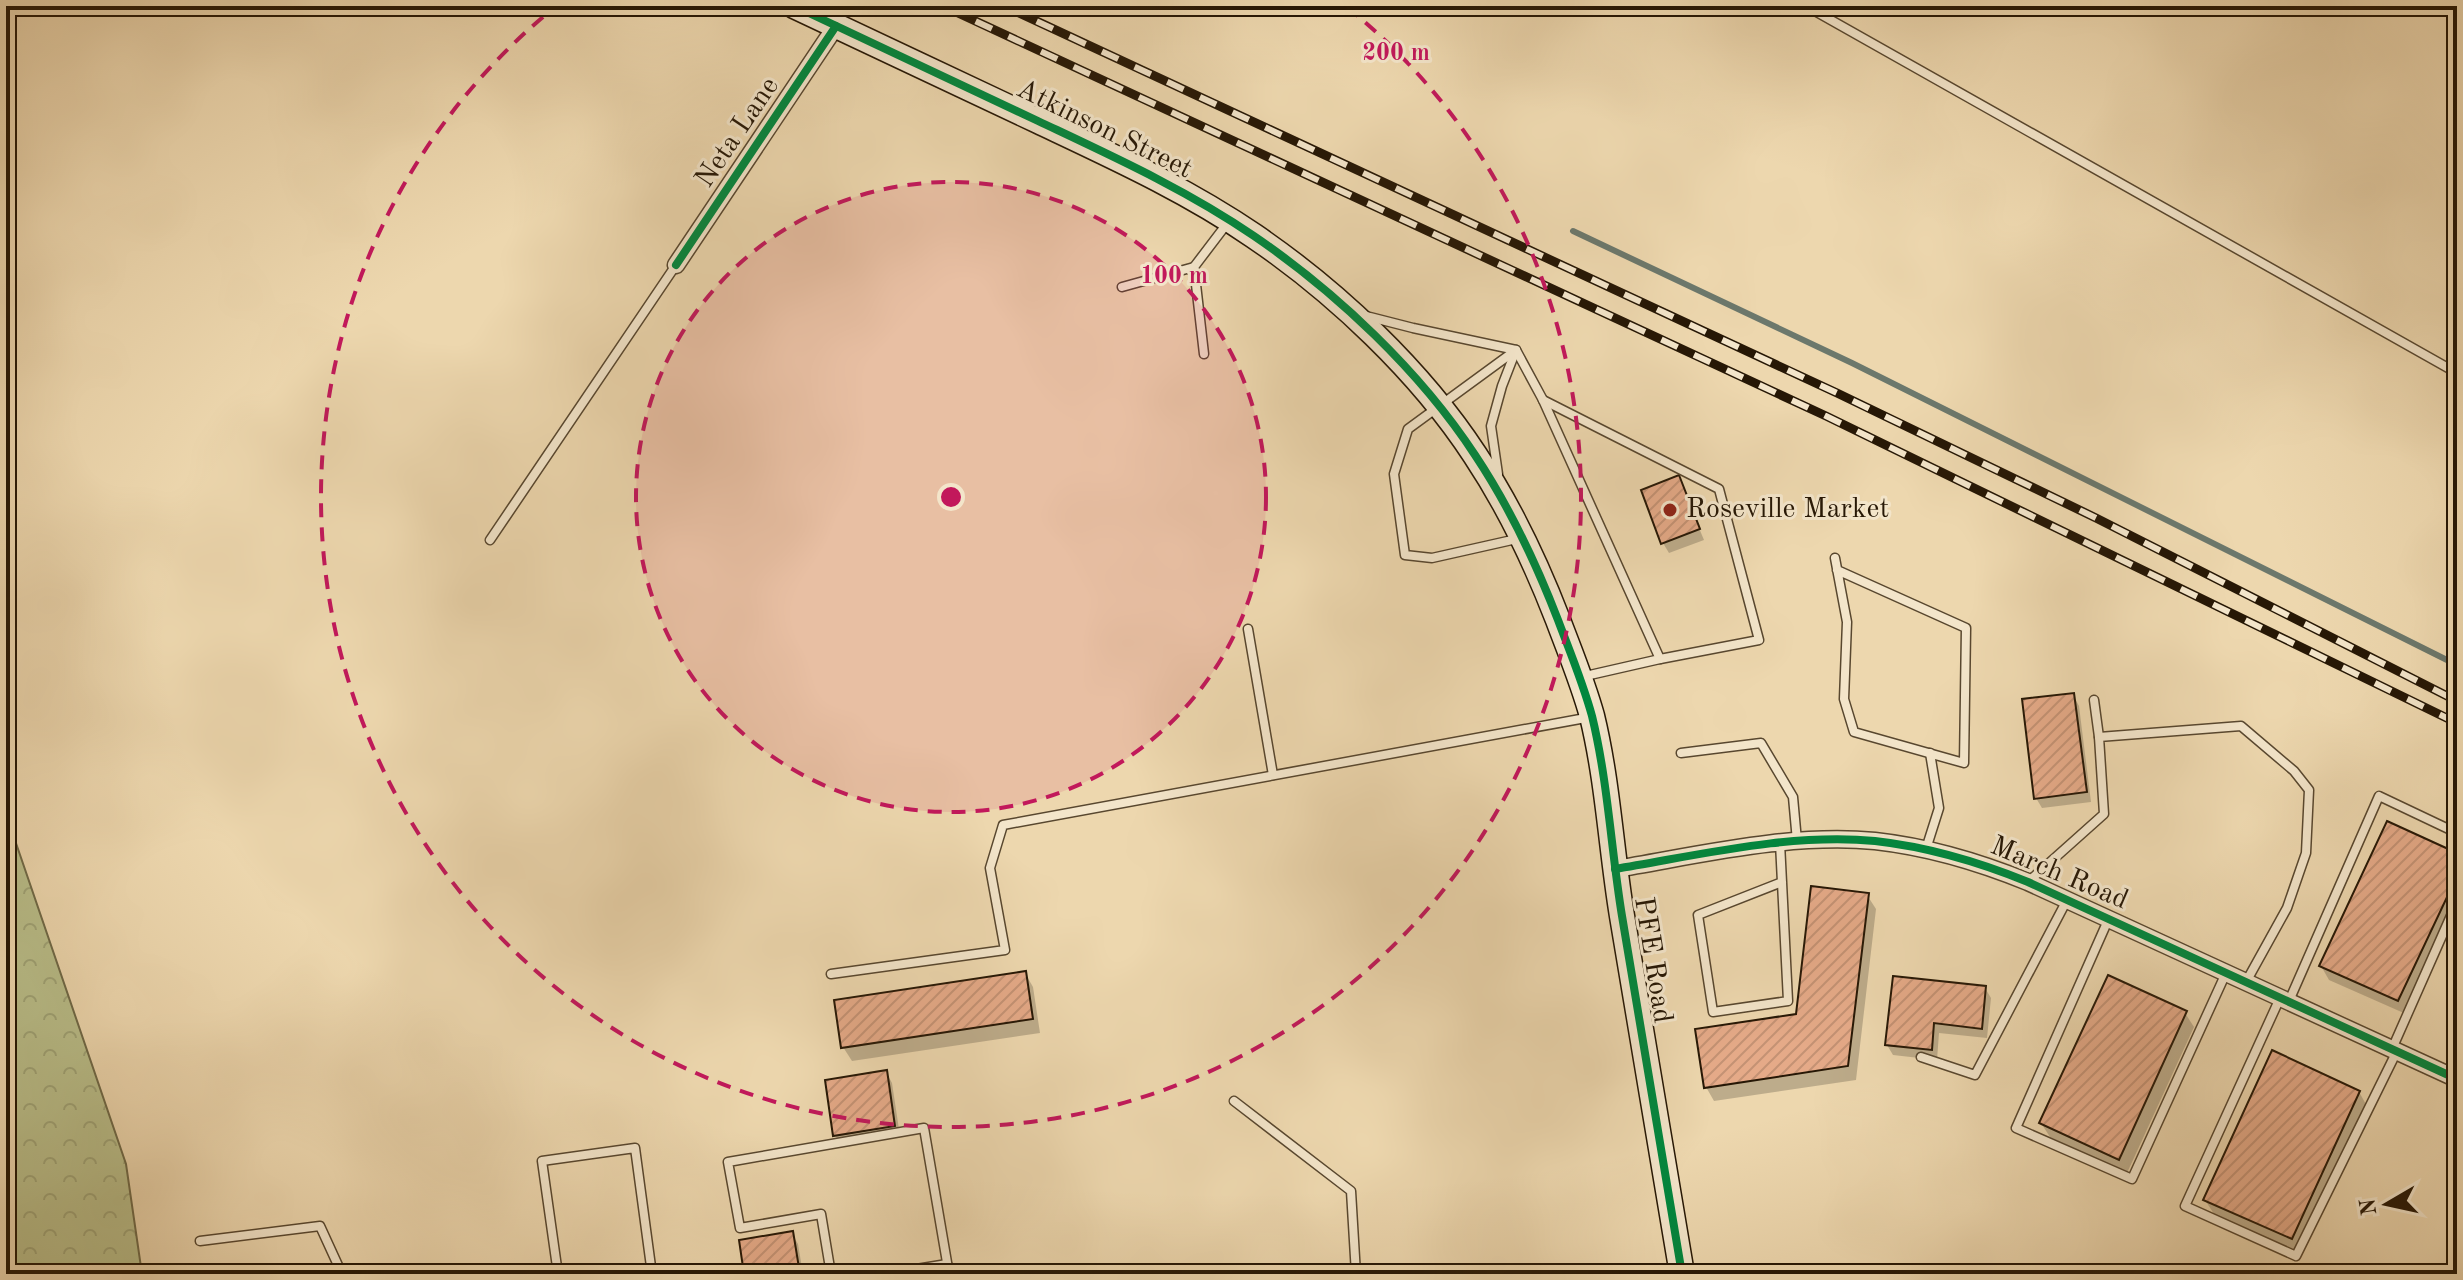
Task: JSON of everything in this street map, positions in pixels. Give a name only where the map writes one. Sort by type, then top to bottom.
[{"type":"main road","name":"Atkinson Street","points":[[794,6],[1194,198],[1301,272],[1346,310],[1376,337],[1437,404]]},
{"type":"main road","name":"PFE Road","points":[[1437,404],[1475,454],[1522,538],[1580,677],[1592,717],[1608,794],[1615,869],[1682,1274]]},
{"type":"street","name":"Neta Lane","points":[[676,265],[836,26]]},
{"type":"street","name":"March Road","points":[[1615,869],[1789,842],[1874,841],[1926,849],[1986,865],[2068,899],[2457,1079]]},
{"type":"lane","points":[[1806,6],[2457,373]]},
{"type":"lane","points":[[1122,287],[1194,267],[1230,221]]},
{"type":"lane","points":[[490,540],[676,265]]},
{"type":"lane","points":[[1194,267],[1204,354]]},
{"type":"lane","points":[[1346,310],[1516,350],[1543,400],[1660,659]]},
{"type":"lane","points":[[1516,350],[1437,404],[1408,429],[1394,474],[1405,555],[1432,558],[1522,538]]},
{"type":"lane","points":[[1501,499],[1491,426],[1516,350]]},
{"type":"lane","points":[[1543,400],[1719,489],[1759,640],[1580,677]]},
{"type":"lane","points":[[1835,558],[1837,570],[1847,622],[1844,699],[1854,732],[1964,763],[1966,628],[1837,570]]},
{"type":"lane","points":[[1248,629],[1273,775]]},
{"type":"lane","points":[[2028,882],[2104,814],[2094,700]]},
{"type":"lane","points":[[831,974],[1005,950],[990,868],[1003,825],[1592,717]]},
{"type":"lane","points":[[2099,737],[2241,726],[2294,771],[2309,790],[2306,853],[2287,908],[2246,982]]},
{"type":"lane","points":[[1681,753],[1761,743],[1793,797],[1782,882],[1788,1001],[1713,1012],[1698,915],[1782,882]]},
{"type":"lane","points":[[1926,849],[1939,808],[1930,753]]},
{"type":"lane","points":[[2457,833],[2379,796],[2185,1206],[2296,1256],[2394,1050],[2457,902]]},
{"type":"lane","points":[[1921,1057],[1975,1075],[2068,899]]},
{"type":"lane","points":[[2109,918],[2016,1128],[2132,1179],[2226,973]]},
{"type":"lane","points":[[1234,1101],[1351,1191],[1356,1274]]},
{"type":"lane","points":[[831,1274],[821,1214],[740,1228],[728,1162],[924,1128],[948,1269],[886,1274]]},
{"type":"lane","points":[[558,1274],[542,1161],[635,1148],[652,1274]]},
{"type":"lane","points":[[200,1241],[320,1226],[342,1274]]},
{"type":"green space","points":[[6,814],[126,1164],[142,1274],[6,1274]]},
{"type":"building","name":"Roseville Market","points":[[1679,475],[1700,529],[1661,544],[1641,490]]},
{"type":"building","points":[[2074,693],[2087,792],[2034,799],[2022,699]]},
{"type":"building","points":[[2387,821],[2457,853],[2457,876],[2398,1001],[2319,966]]},
{"type":"building","points":[[1811,886],[1869,893],[1848,1066],[1704,1088],[1695,1029],[1796,1014]]},
{"type":"building","points":[[1026,971],[1033,1019],[841,1048],[834,1000]]},
{"type":"building","points":[[2108,975],[2187,1011],[2119,1160],[2039,1123]]},
{"type":"building","points":[[1893,976],[1986,986],[1982,1029],[1934,1023],[1932,1050],[1885,1045]]},
{"type":"building","points":[[2272,1050],[2360,1091],[2292,1239],[2203,1200]]},
{"type":"building","points":[[887,1070],[895,1126],[833,1136],[825,1080]]},
{"type":"building","points":[[793,1231],[800,1274],[744,1274],[739,1240]]},
{"type":"waterway","points":[[1573,231],[1852,363],[2457,665]]},
{"type":"waterway","points":[[6,1258],[21,1274]]},
{"type":"railway","points":[[943,6],[1826,416],[2457,723]]},
{"type":"railway","points":[[1004,6],[1837,393],[2096,518],[2457,701]]},
{"type":"cycle path","points":[[794,6],[1121,161],[1176,189],[1254,236],[1315,282],[1375,335],[1429,393],[1475,455],[1541,577],[1592,716],[1682,1274]]},
{"type":"cycle path","points":[[676,265],[836,26]]},
{"type":"cycle path","points":[[1615,869],[1745,847],[1810,840],[1875,841],[1934,851],[2028,882],[2457,1079]]},
{"type":"place","name":"Roseville Market","points":[[1670,510]]}]
